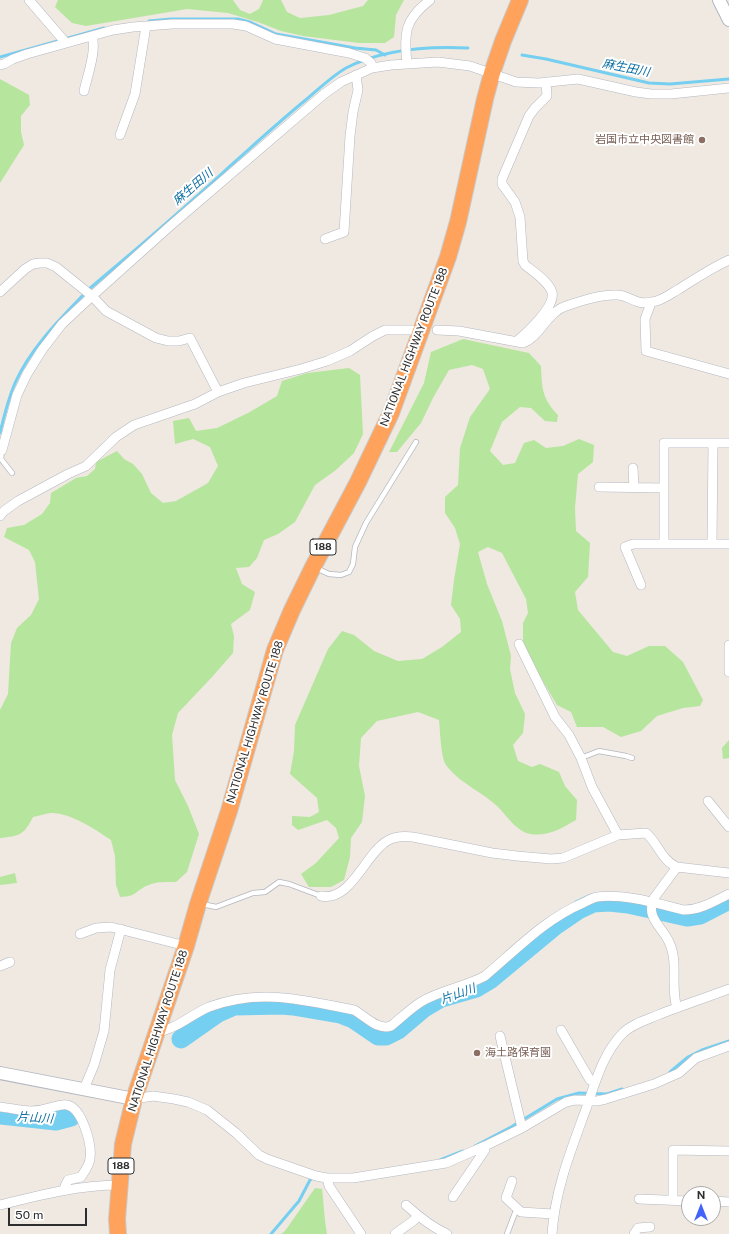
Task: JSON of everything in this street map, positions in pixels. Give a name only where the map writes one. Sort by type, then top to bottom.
[{"type":"highway","name":"NATIONAL HIGHWAY ROUTE 188","points":[[118,1234],[117,1219],[123,1144],[134,1099],[186,946],[198,904],[229,811],[275,650],[313,567],[358,482],[391,413],[448,257],[458,222],[485,99],[492,74],[503,41],[520,0]]},
{"type":"main road","points":[[719,0],[729,20]]},
{"type":"main road","points":[[0,1073],[134,1099]]},
{"type":"street","points":[[29,0],[66,43]]},
{"type":"street","points":[[407,64],[405,44],[407,29],[415,14],[430,0]]},
{"type":"street","points":[[0,65],[13,59],[114,30],[172,24],[225,24],[246,26],[275,39],[349,53],[365,58],[371,63],[372,68]]},
{"type":"street","points":[[120,135],[135,94],[146,26]]},
{"type":"street","points":[[84,92],[93,50],[94,42],[92,36]]},
{"type":"street","points":[[1,450],[17,395],[27,374],[42,350],[58,330],[92,296],[175,222],[324,94],[341,82],[372,68],[391,65],[438,62],[470,66],[516,82],[546,82],[578,79],[651,94],[671,94],[729,88]]},
{"type":"street","points":[[325,239],[344,232],[350,136],[358,90],[356,75]]},
{"type":"street","points":[[517,342],[544,314],[551,302],[552,293],[547,284],[525,265],[523,261],[520,217],[515,202],[502,184],[502,179],[529,116],[547,96],[546,82]]},
{"type":"street","points":[[437,330],[465,332],[523,343],[530,340],[554,312],[565,306],[602,296],[616,294],[644,304],[660,301],[712,268],[729,260]]},
{"type":"street","points":[[0,292],[25,269],[40,263],[47,263],[56,267],[92,296],[106,311],[156,338],[168,342],[179,342],[190,338],[218,392]]},
{"type":"street","points":[[651,303],[645,319],[646,351],[729,374]]},
{"type":"street","points":[[0,516],[18,500],[86,466],[116,436],[134,425],[195,404],[218,392],[244,382],[301,369],[327,360],[350,351],[372,336],[386,330],[412,330]]},
{"type":"street","points":[[664,544],[664,443],[729,443]]},
{"type":"street","points":[[712,544],[713,443]]},
{"type":"street","points":[[633,468],[634,488]]},
{"type":"street","points":[[599,487],[664,488]]},
{"type":"street","points":[[641,585],[625,547],[633,544],[729,544]]},
{"type":"street","points":[[519,644],[555,717],[569,735],[581,758],[592,787],[618,835]]},
{"type":"street","points":[[728,672],[729,645]]},
{"type":"street","points":[[708,801],[729,827]]},
{"type":"street","points":[[321,896],[328,897],[340,892],[350,884],[376,849],[387,840],[400,836],[413,836],[492,853],[551,859],[563,858],[618,835],[646,833],[652,838],[666,860],[677,867],[729,872]]},
{"type":"street","points":[[652,907],[677,867]]},
{"type":"street","points":[[157,1032],[166,1031],[208,1008],[232,1000],[274,997],[293,998],[354,1010],[379,1026],[387,1028],[420,1003],[435,995],[477,981],[486,976],[554,918],[596,897],[610,896],[652,907],[692,910],[703,907],[729,894]]},
{"type":"street","points":[[652,907],[670,943],[674,959],[674,985],[677,1008]]},
{"type":"street","points":[[80,934],[96,928],[111,927],[186,946]]},
{"type":"street","points":[[84,1090],[94,1065],[104,1031],[110,970],[121,929]]},
{"type":"street","points":[[0,966],[10,962]]},
{"type":"street","points":[[552,1234],[553,1214],[562,1174],[595,1083],[603,1063],[612,1047],[623,1033],[633,1026],[729,989]]},
{"type":"street","points":[[561,1030],[590,1080],[595,1083]]},
{"type":"street","points":[[500,1036],[522,1128]]},
{"type":"street","points":[[134,1099],[153,1096],[174,1098],[194,1104],[207,1110],[236,1133],[259,1155],[316,1176],[328,1178],[353,1178],[439,1164],[485,1146],[522,1128],[548,1111],[566,1102],[576,1100],[596,1101],[606,1099],[659,1082],[679,1073],[696,1058],[729,1046]]},
{"type":"street","points":[[0,1107],[31,1111],[59,1105],[68,1105],[83,1120],[87,1129],[91,1157],[81,1177],[68,1180],[64,1186],[64,1190]]},
{"type":"street","points":[[453,1197],[485,1150],[485,1146]]},
{"type":"street","points":[[673,1200],[673,1150],[729,1151]]},
{"type":"street","points":[[328,1178],[329,1186],[361,1234]]},
{"type":"street","points":[[512,1181],[506,1198],[521,1212],[553,1214]]},
{"type":"street","points":[[0,1205],[64,1190],[90,1186],[120,1185]]},
{"type":"street","points":[[639,1199],[681,1200]]},
{"type":"street","points":[[406,1205],[418,1216],[435,1228],[447,1234]]},
{"type":"street","points":[[395,1234],[418,1216]]},
{"type":"street","points":[[634,1234],[638,1228],[650,1227]]},
{"type":"lane","points":[[313,567],[329,574],[341,575],[349,572],[353,564],[355,546],[366,523],[416,442]]},
{"type":"lane","points":[[1,450],[1,459],[12,473]]},
{"type":"lane","points":[[581,758],[599,751],[632,758]]},
{"type":"lane","points":[[198,904],[216,907],[254,893],[265,892],[279,882],[289,884],[321,896]]},
{"type":"lane","points":[[507,1234],[518,1209]]},
{"type":"green space","points":[[58,0],[233,0],[240,10],[250,14],[259,9],[263,0],[281,0],[287,12],[300,18],[329,15],[363,6],[368,0],[404,0],[396,15],[394,37],[385,43],[359,43],[303,36],[281,31],[228,13],[187,9],[86,26],[72,23],[55,7]]},
{"type":"green space","points":[[0,79],[29,95],[30,105],[21,116],[21,132],[24,145],[0,183]]},
{"type":"green space","points":[[463,339],[529,353],[541,366],[544,393],[558,415],[557,422],[545,421],[531,408],[520,407],[502,422],[490,451],[503,465],[515,463],[524,443],[534,440],[546,448],[563,446],[579,439],[594,445],[593,462],[578,474],[575,508],[576,531],[590,543],[588,577],[575,592],[578,610],[613,652],[627,656],[649,646],[665,646],[683,662],[703,700],[700,706],[683,708],[657,716],[641,731],[621,737],[603,727],[577,727],[571,712],[557,705],[532,663],[523,641],[523,623],[528,613],[526,599],[502,553],[488,547],[478,552],[487,584],[502,621],[511,656],[510,669],[515,693],[525,714],[523,733],[513,745],[518,761],[532,767],[540,764],[559,772],[565,786],[577,800],[576,820],[549,833],[537,835],[521,831],[494,803],[458,778],[446,765],[442,750],[439,720],[418,712],[377,721],[361,738],[359,766],[365,796],[362,822],[351,838],[350,857],[344,880],[331,887],[309,887],[301,874],[316,863],[339,838],[336,828],[327,820],[298,830],[292,825],[292,816],[310,817],[319,812],[317,798],[290,774],[294,751],[295,725],[328,649],[342,631],[354,635],[374,651],[398,661],[422,659],[442,647],[461,632],[460,619],[451,605],[460,544],[455,528],[445,513],[445,497],[458,485],[460,448],[470,417],[490,389],[483,369],[472,365],[449,370],[421,423],[397,452],[389,452],[424,383],[431,352]]},
{"type":"green space","points":[[349,368],[360,375],[363,434],[354,453],[336,470],[315,485],[295,522],[278,534],[264,540],[257,558],[249,567],[236,568],[242,584],[255,592],[250,610],[231,624],[234,636],[233,653],[178,713],[172,735],[175,780],[188,806],[199,834],[187,872],[176,882],[153,883],[132,895],[120,897],[116,885],[115,856],[111,840],[75,819],[59,814],[47,813],[33,817],[27,828],[21,834],[0,838],[0,710],[8,694],[11,643],[17,628],[31,615],[39,599],[35,562],[29,550],[4,537],[7,528],[24,525],[42,514],[50,503],[51,493],[76,478],[87,476],[95,469],[96,462],[117,451],[124,459],[133,464],[142,474],[151,493],[163,503],[176,501],[208,483],[218,466],[210,447],[193,439],[175,444],[173,421],[189,418],[196,431],[217,428],[248,413],[277,396],[282,381],[307,373]]},
{"type":"green space","points":[[729,740],[729,758],[723,759],[722,748]]},
{"type":"green space","points":[[15,873],[17,883],[0,885],[0,877]]},
{"type":"green space","points":[[315,1188],[322,1189],[327,1234],[281,1234],[285,1231]]},
{"type":"waterway","points":[[149,21],[171,19],[238,19],[250,22],[276,34],[355,48],[376,50],[385,55]]},
{"type":"waterway","points":[[0,57],[104,28]]},
{"type":"waterway","name":"麻生田川","points":[[0,433],[10,395],[15,383],[29,357],[57,322],[88,290],[178,213],[326,82],[346,68],[390,53],[421,48],[468,48]]},
{"type":"waterway","name":"麻生田川","points":[[522,55],[546,59],[649,83],[670,84],[729,79]]},
{"type":"waterway","name":"片山川","points":[[181,1039],[218,1013],[234,1006],[281,1005],[340,1014],[353,1019],[378,1036],[386,1036],[398,1030],[424,1008],[441,998],[476,988],[491,979],[555,926],[580,909],[593,903],[609,902],[628,904],[687,917],[700,915],[729,900]]},
{"type":"waterway","points":[[670,1072],[688,1057],[702,1050],[729,1041]]},
{"type":"waterway","points":[[475,1146],[511,1127],[557,1099],[579,1093],[607,1094],[622,1089]]},
{"type":"waterway","name":"片山川","points":[[0,1115],[56,1121],[71,1117]]},
{"type":"waterway","points":[[440,1160],[463,1151]]},
{"type":"waterway","points":[[271,1234],[299,1201],[310,1180],[314,1177]]},
{"type":"place","name":"岩国市立中央図書館","points":[[702,140]]},
{"type":"place","name":"海土路保育園","points":[[477,1053]]}]
